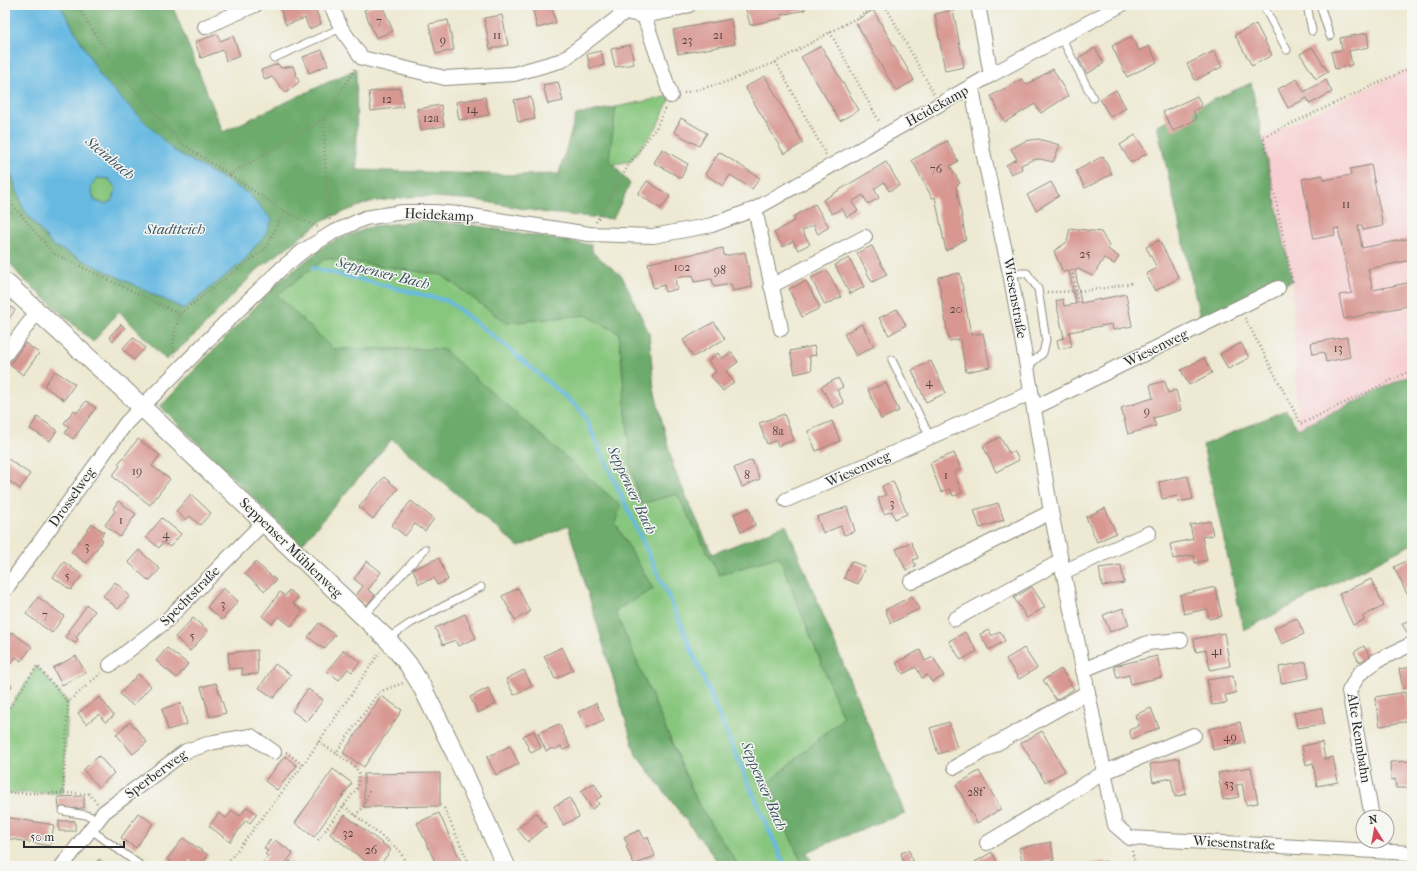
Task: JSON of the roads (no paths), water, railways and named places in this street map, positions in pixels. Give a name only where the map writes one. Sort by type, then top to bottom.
[{"type":"street","points":[[205,27],[255,5]]},
{"type":"street","points":[[331,5],[341,28],[362,58],[445,78],[514,74],[563,60],[625,12],[642,10],[669,12],[689,5]]},
{"type":"street","points":[[978,5],[991,75]]},
{"type":"street","name":"Heidekamp","points":[[142,406],[282,268],[330,226],[365,218],[403,212],[460,214],[589,234],[653,236],[712,225],[755,209],[991,75],[1121,5]]},
{"type":"street","points":[[642,10],[672,96]]},
{"type":"street","name":"Wiesenstraße","points":[[972,87],[983,152],[1010,273],[1051,512],[1116,825],[1130,838],[1355,845]]},
{"type":"street","points":[[755,209],[781,329]]},
{"type":"street","points":[[771,286],[865,237]]},
{"type":"street","name":"Seppenser Mühlenweg","points":[[5,282],[142,406],[388,640],[408,664],[417,678],[456,755],[506,866]]},
{"type":"street","name":"Wiesenweg","points":[[1034,408],[1278,288]]},
{"type":"street","points":[[5,355],[37,312]]},
{"type":"street","name":"Wiesenweg","points":[[786,500],[1031,393]]},
{"type":"street","name":"Drosselweg","points":[[5,590],[120,429],[142,406]]},
{"type":"street","points":[[911,582],[1051,512]]},
{"type":"street","name":"Spechtstraße","points":[[110,665],[165,622],[264,522]]},
{"type":"street","points":[[955,620],[1062,567],[1149,533]]},
{"type":"street","points":[[1083,670],[1148,643],[1181,640]]},
{"type":"street","name":"Alte Rennbahn","points":[[1371,809],[1349,691],[1359,674],[1378,660],[1412,644]]},
{"type":"street","points":[[955,767],[1088,692]]},
{"type":"street","points":[[987,843],[1104,772],[1194,735]]},
{"type":"street","name":"Sperberweg","points":[[62,866],[97,820],[186,751],[214,742],[251,736],[274,752]]},
{"type":"street","name":"Wiesenstraße","points":[[1393,849],[1412,853]]},
{"type":"lane","points":[[1263,5],[1287,50]]},
{"type":"lane","points":[[1307,5],[1312,31]]},
{"type":"lane","points":[[1320,5],[1330,36]]},
{"type":"lane","points":[[274,58],[341,28]]},
{"type":"lane","points":[[1061,37],[1093,98]]},
{"type":"lane","points":[[1010,273],[1026,273],[1038,289],[1046,340],[1043,353],[1027,367]]},
{"type":"lane","points":[[892,360],[930,437]]},
{"type":"lane","points":[[362,616],[425,549]]},
{"type":"lane","points":[[388,640],[411,622],[481,587]]},
{"type":"lane","points":[[63,811],[86,815],[97,820],[141,866]]},
{"type":"water","name":"Stadtteich","points":[[5,5],[60,5],[100,75],[117,94],[173,150],[249,194],[272,220],[264,237],[244,261],[184,309],[52,245],[24,210],[5,156]],"holes":[[[97,178],[109,179],[116,189],[113,200],[105,204],[95,201],[91,186]]]},
{"type":"waterway","name":"Seppenser Bach","points":[[313,268],[448,301],[501,342],[582,411],[677,615],[725,730],[785,866]]},
{"type":"water label","name":"Steinbach","points":[[110,158]]}]
